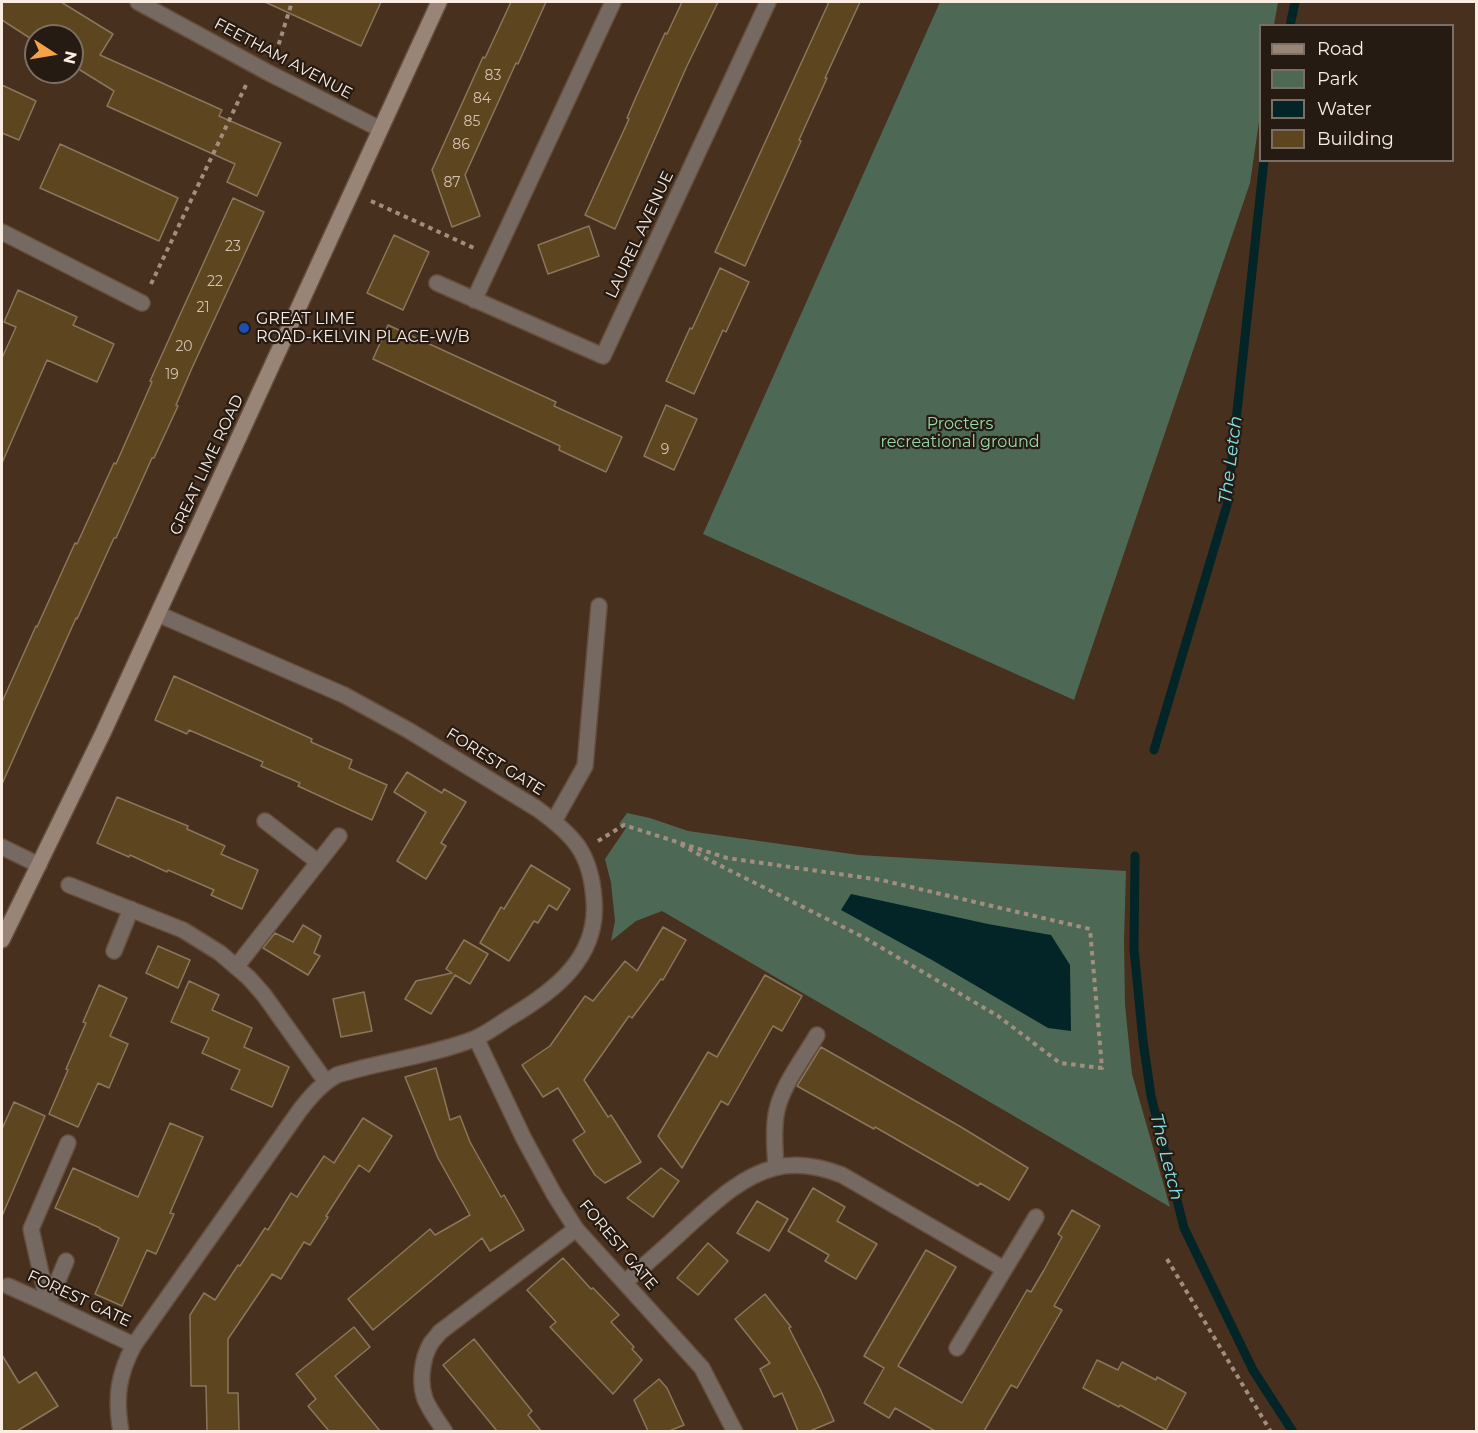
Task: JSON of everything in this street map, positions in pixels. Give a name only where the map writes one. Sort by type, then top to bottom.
[{"type":"main road","name":"GREAT LIME ROAD","points":[[2,940],[103,734],[439,2]]},
{"type":"street","name":"FEETHAM AVENUE","points":[[138,2],[380,129]]},
{"type":"street","points":[[474,300],[613,2]]},
{"type":"street","name":"LAUREL AVENUE","points":[[437,283],[603,356],[768,2]]},
{"type":"street","points":[[2,232],[142,303]]},
{"type":"street","points":[[554,821],[585,766],[599,606]]},
{"type":"street","name":"FOREST GATE","points":[[121,1431],[117,1412],[118,1392],[126,1360],[134,1345],[300,1110],[326,1082],[337,1075],[446,1048],[476,1038],[543,996],[564,979],[578,962],[593,928],[595,909],[590,868],[582,851],[569,835],[536,808],[408,730],[344,695],[158,614]]},
{"type":"street","points":[[265,821],[318,862]]},
{"type":"street","points":[[236,967],[339,836]]},
{"type":"street","points":[[2,847],[39,865]]},
{"type":"street","points":[[69,885],[183,930],[220,953],[249,978],[264,995],[326,1082]]},
{"type":"street","points":[[114,951],[131,909]]},
{"type":"street","points":[[776,1167],[774,1134],[776,1113],[785,1089],[817,1035]]},
{"type":"street","name":"FOREST GATE","points":[[476,1038],[524,1139],[576,1229],[702,1368],[735,1431]]},
{"type":"street","points":[[48,1304],[31,1229],[68,1143]]},
{"type":"street","points":[[625,1282],[721,1197],[759,1173],[776,1167],[793,1166],[826,1169],[842,1176],[1004,1269]]},
{"type":"street","points":[[957,1348],[1036,1217]]},
{"type":"street","points":[[445,1431],[425,1398],[423,1367],[431,1343],[440,1332],[576,1229]]},
{"type":"street","points":[[48,1304],[66,1261]]},
{"type":"street","name":"FOREST GATE","points":[[9,1286],[134,1345]]},
{"type":"path","points":[[142,303],[262,69],[292,2]]},
{"type":"path","points":[[351,192],[494,257]]},
{"type":"path","points":[[582,851],[624,825],[727,858],[881,880],[1090,928],[1102,1068],[1060,1063],[998,1016],[863,937],[680,844]]},
{"type":"path","points":[[1167,1259],[1271,1431]]},
{"type":"green space","name":"Procters recreational ground","points":[[940,2],[1278,2],[1274,24],[1259,24],[1259,122],[1250,183],[1074,700],[703,534]]},
{"type":"green space","points":[[627,813],[688,831],[859,855],[1126,871],[1125,1005],[1132,1074],[1170,1207],[662,911],[636,921],[611,941],[615,921],[611,883],[605,859],[626,828],[619,824]]},
{"type":"water","points":[[851,894],[988,924],[1051,935],[1070,965],[1071,1031],[1048,1028],[841,910]]},
{"type":"building","points":[[2,2],[61,2],[113,34],[100,55],[222,110],[219,116],[281,143],[257,196],[227,182],[235,164],[107,106],[114,91],[84,72],[84,24],[24,24],[24,34],[2,20]]},
{"type":"building","points":[[265,2],[381,2],[361,46]]},
{"type":"building","points":[[511,2],[546,2],[465,175],[480,216],[452,227],[432,170],[483,57],[485,58]]},
{"type":"building","points":[[682,2],[718,2],[686,68],[615,229],[585,215],[665,33],[667,34]]},
{"type":"building","points":[[829,2],[860,2],[745,266],[715,252]]},
{"type":"building","points":[[2,85],[36,101],[19,140],[2,133]]},
{"type":"building","points":[[60,144],[178,198],[159,241],[40,188]]},
{"type":"building","points":[[233,198],[264,212],[192,368],[176,405],[178,406],[76,618],[2,784],[2,702],[75,543],[77,544],[114,463],[116,464],[152,382],[150,381]]},
{"type":"building","points":[[589,226],[599,256],[548,274],[538,245]]},
{"type":"building","points":[[394,235],[429,252],[403,310],[367,293]]},
{"type":"building","points":[[720,268],[749,282],[726,332],[723,330],[694,394],[666,381]]},
{"type":"building","points":[[18,290],[77,317],[73,325],[114,344],[97,382],[47,360],[2,463],[2,358],[16,327],[4,322]]},
{"type":"building","points":[[388,325],[556,402],[554,406],[622,437],[606,472],[559,450],[560,446],[373,359]]},
{"type":"building","points":[[666,405],[697,419],[674,470],[644,456]]},
{"type":"building","points":[[174,676],[312,739],[311,742],[352,760],[349,768],[387,785],[372,820],[298,786],[300,783],[261,766],[263,762],[189,730],[187,734],[155,720]]},
{"type":"building","points":[[407,772],[442,793],[444,789],[466,802],[441,843],[446,846],[426,879],[397,861],[426,812],[394,792]]},
{"type":"building","points":[[117,797],[188,826],[187,829],[225,846],[221,854],[258,870],[242,909],[211,895],[214,890],[97,843]]},
{"type":"building","points":[[531,865],[570,889],[557,910],[549,905],[538,923],[534,921],[509,961],[480,943],[501,907],[504,909]]},
{"type":"building","points":[[303,925],[321,936],[314,953],[320,956],[308,975],[263,948],[275,933],[293,942]]},
{"type":"building","points":[[663,927],[686,940],[663,980],[661,979],[632,1018],[629,1016],[584,1080],[608,1117],[611,1115],[641,1162],[605,1183],[595,1175],[573,1140],[585,1132],[558,1088],[543,1097],[522,1065],[550,1046],[585,996],[593,1001],[625,961],[637,971]]},
{"type":"building","points":[[464,940],[488,954],[470,984],[455,975],[431,1014],[405,999],[416,981],[452,973],[446,969]]},
{"type":"building","points":[[158,946],[190,960],[178,988],[146,973]]},
{"type":"building","points":[[765,975],[802,996],[782,1031],[773,1026],[728,1105],[721,1101],[682,1168],[658,1136],[708,1052],[717,1057]]},
{"type":"building","points":[[189,981],[219,995],[212,1010],[252,1028],[244,1047],[289,1067],[272,1107],[231,1089],[240,1070],[202,1053],[209,1038],[171,1022]]},
{"type":"building","points":[[99,985],[127,998],[110,1036],[128,1044],[109,1088],[98,1083],[78,1127],[49,1114],[68,1070],[66,1069],[86,1023],[83,1022]]},
{"type":"building","points":[[364,992],[372,1031],[341,1037],[333,999]]},
{"type":"building","points":[[821,1047],[1028,1168],[1009,1200],[980,1183],[978,1186],[875,1127],[874,1129],[797,1086]]},
{"type":"building","points":[[436,1068],[450,1120],[460,1116],[470,1142],[501,1197],[504,1195],[524,1230],[490,1251],[482,1238],[373,1330],[348,1299],[430,1229],[435,1235],[470,1215],[438,1158],[405,1077]]},
{"type":"building","points":[[14,1102],[45,1116],[2,1216],[2,1129]]},
{"type":"building","points":[[363,1118],[392,1136],[369,1172],[359,1165],[310,1245],[304,1242],[281,1279],[272,1274],[228,1339],[228,1393],[238,1393],[239,1431],[207,1431],[206,1386],[191,1386],[190,1315],[204,1293],[215,1300],[265,1228],[268,1230],[291,1193],[297,1197],[324,1156],[334,1163]]},
{"type":"building","points":[[170,1123],[203,1137],[170,1213],[174,1214],[156,1254],[147,1250],[122,1306],[95,1294],[119,1238],[55,1208],[73,1168],[138,1197]]},
{"type":"building","points":[[661,1168],[679,1181],[653,1217],[627,1198]]},
{"type":"building","points":[[813,1188],[845,1207],[837,1221],[877,1244],[856,1279],[825,1261],[829,1255],[788,1231]]},
{"type":"building","points":[[757,1201],[788,1219],[769,1251],[737,1233]]},
{"type":"building","points":[[1072,1210],[1100,1226],[1054,1306],[1062,1310],[1017,1388],[1011,1385],[984,1431],[935,1431],[895,1408],[889,1418],[864,1403],[884,1368],[864,1356],[926,1250],[956,1267],[898,1366],[962,1403],[1027,1290],[1031,1292],[1044,1270],[1062,1237],[1058,1234]]},
{"type":"building","points":[[708,1243],[728,1261],[698,1295],[677,1278]]},
{"type":"building","points":[[563,1258],[619,1315],[611,1322],[634,1347],[632,1349],[642,1360],[613,1394],[550,1327],[556,1322],[527,1290]]},
{"type":"building","points":[[765,1294],[791,1327],[789,1328],[834,1421],[810,1431],[798,1431],[782,1393],[774,1397],[760,1369],[770,1363],[735,1319]]},
{"type":"building","points":[[354,1327],[370,1347],[335,1376],[380,1431],[329,1431],[308,1406],[316,1399],[296,1374]]},
{"type":"building","points":[[474,1339],[532,1411],[528,1415],[541,1431],[497,1431],[443,1365]]},
{"type":"building","points":[[2,1355],[19,1383],[36,1372],[58,1406],[17,1431],[2,1431]]},
{"type":"building","points":[[1097,1360],[1118,1370],[1122,1362],[1186,1393],[1166,1430],[1083,1388]]},
{"type":"building","points":[[659,1379],[667,1388],[684,1425],[669,1431],[648,1431],[634,1400]]},
{"type":"waterway","name":"The Letch","points":[[1290,24],[1295,2]]},
{"type":"waterway","name":"The Letch","points":[[1154,750],[1227,505],[1264,162]]},
{"type":"waterway","name":"The Letch","points":[[1135,856],[1134,949],[1143,1041],[1151,1096],[1184,1228],[1253,1370],[1293,1432]]},
{"type":"place","name":"GREAT LIME ROAD-KELVIN PLACE-W/B","points":[[244,328]]}]
